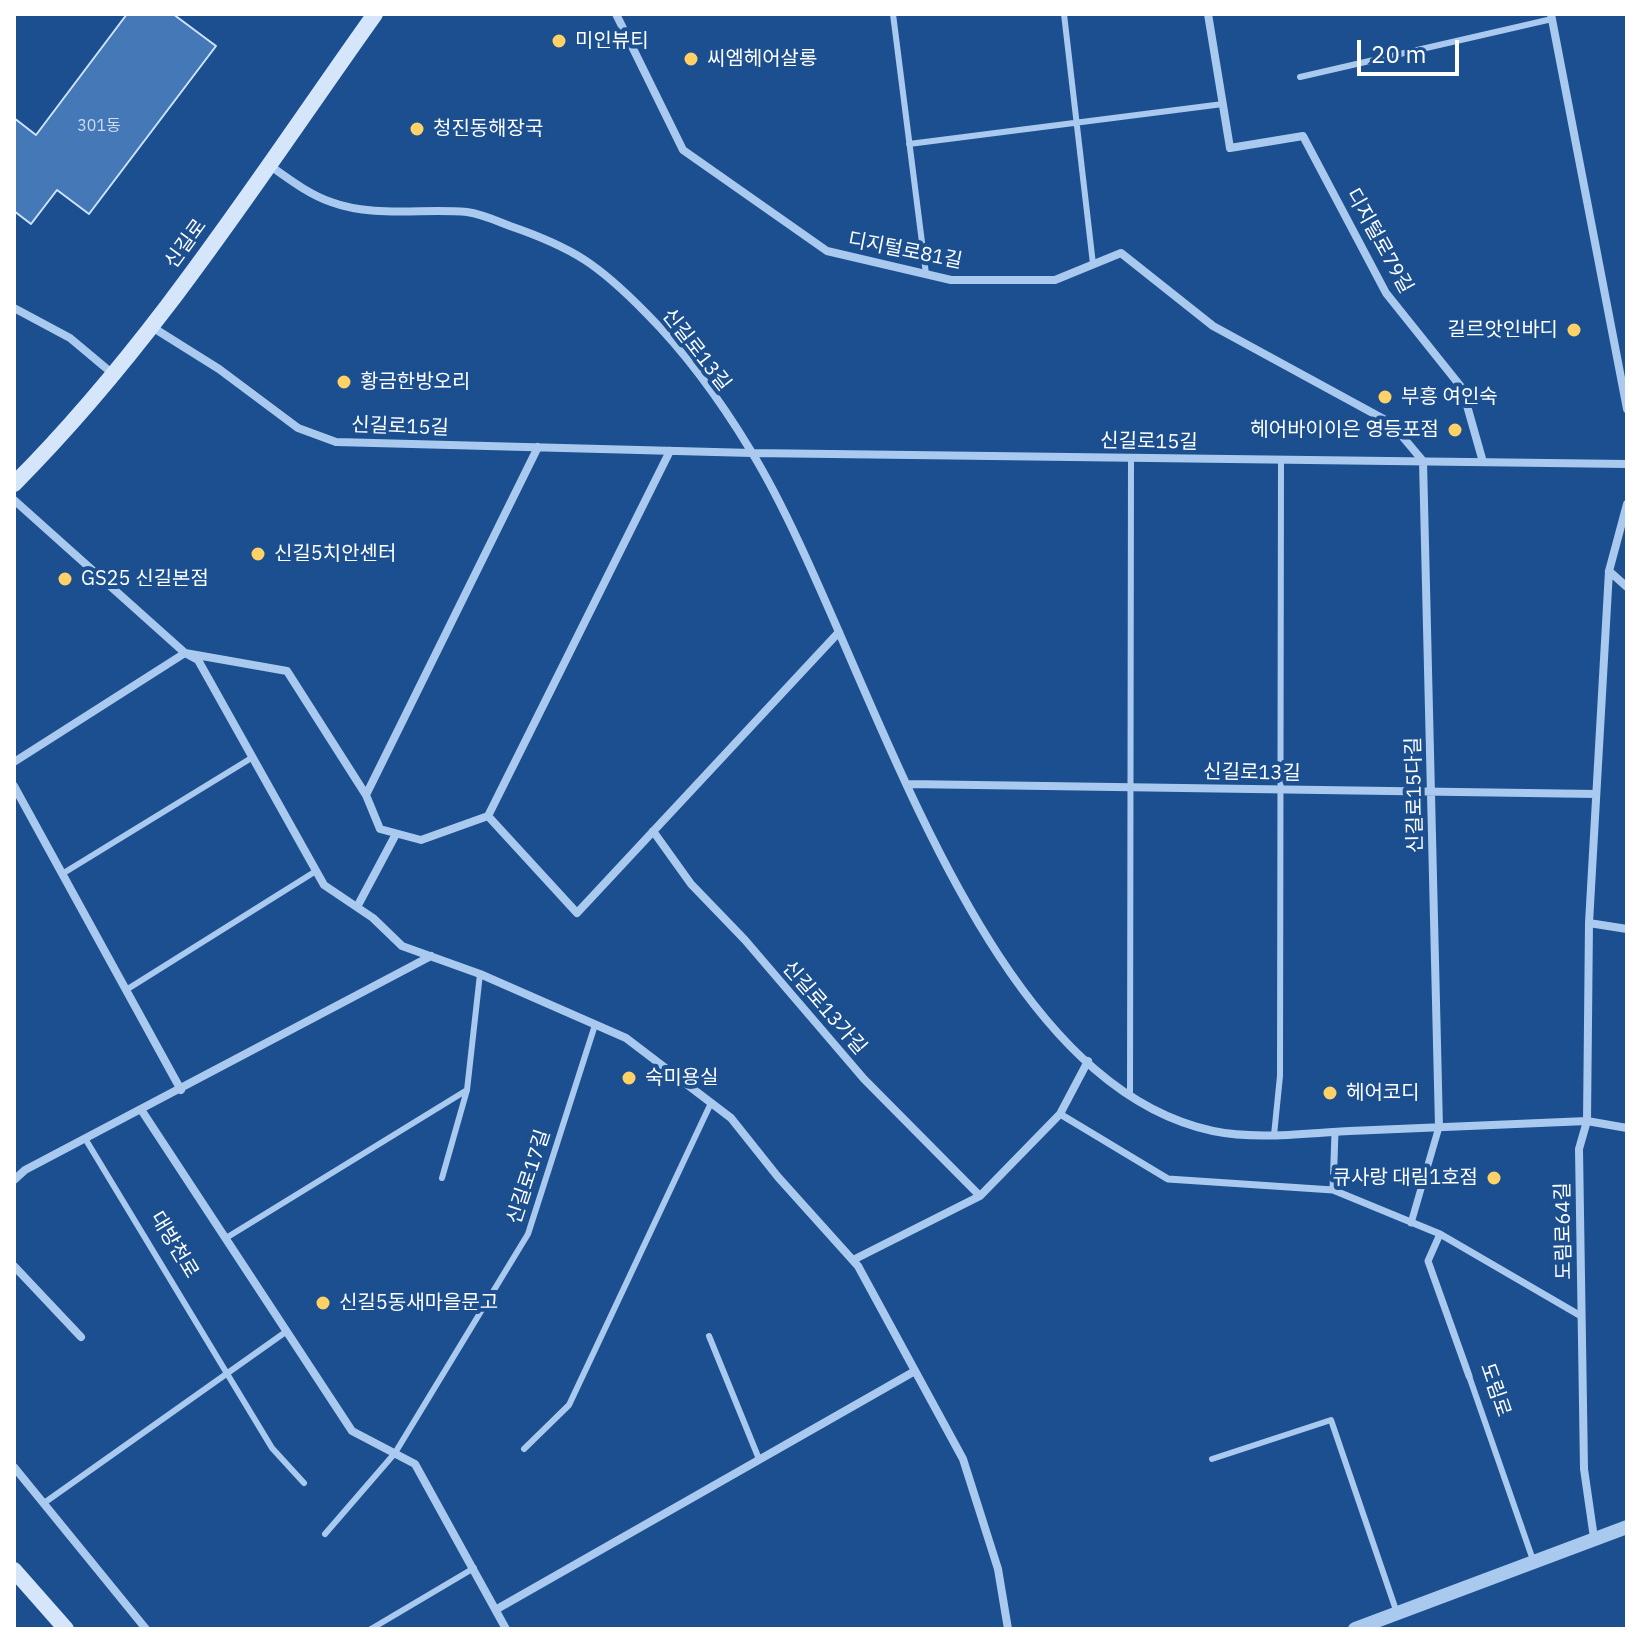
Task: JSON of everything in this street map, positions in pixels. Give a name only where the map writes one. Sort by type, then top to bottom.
[{"type":"main road","name":"신길로","points":[[14,484],[114,375],[152,327],[375,14]]},
{"type":"main road","points":[[14,1570],[66,1629]]},
{"type":"street","name":"디지털로81길","points":[[616,14],[683,150],[827,251],[951,280],[1055,280],[1121,253],[1213,326],[1391,423],[1423,461]]},
{"type":"street","name":"디지털로79길","points":[[1208,14],[1230,148],[1303,136],[1386,293],[1462,388],[1483,462]]},
{"type":"street","points":[[1551,16],[1627,409]]},
{"type":"street","name":"신길로13길","points":[[268,164],[307,192],[336,205],[374,210],[472,212],[565,245],[599,268],[649,316],[706,384],[752,453],[839,632],[907,784],[997,954],[1045,1019],[1103,1078],[1162,1116],[1217,1132],[1274,1135],[1587,1121],[1627,1128]]},
{"type":"street","points":[[14,308],[70,338],[114,375]]},
{"type":"street","name":"신길로15길","points":[[152,327],[219,369],[298,428],[336,442],[752,453],[1627,464]]},
{"type":"street","points":[[366,795],[538,447]]},
{"type":"street","points":[[14,762],[185,653],[287,671],[366,795],[380,829],[421,840],[488,816],[670,451]]},
{"type":"street","name":"신길로15다길","points":[[1423,461],[1439,1127]]},
{"type":"street","points":[[14,500],[185,653],[198,660],[324,885],[357,907],[402,946],[480,974],[626,1038],[731,1118],[853,1260],[963,1459],[998,1569],[1008,1629]]},
{"type":"street","name":"도림로64길","points":[[1594,1538],[1584,1469],[1579,1149],[1587,1121],[1589,923],[1609,571],[1627,504]]},
{"type":"street","points":[[1609,571],[1627,587]]},
{"type":"street","points":[[488,816],[577,913],[839,632]]},
{"type":"street","name":"신길로13길","points":[[907,784],[1596,794]]},
{"type":"street","points":[[14,786],[17,799],[181,1090]]},
{"type":"street","name":"신길로13가길","points":[[653,831],[691,884],[745,940],[864,1079],[980,1196]]},
{"type":"street","points":[[357,907],[396,834]]},
{"type":"street","points":[[1589,923],[1627,929]]},
{"type":"street","points":[[14,1180],[25,1170],[431,956]]},
{"type":"street","points":[[853,1260],[980,1196],[1060,1114],[1088,1061]]},
{"type":"street","points":[[142,1111],[352,1431],[415,1464],[506,1629]]},
{"type":"street","points":[[1060,1114],[1168,1179],[1333,1190],[1440,1234],[1581,1316]]},
{"type":"street","points":[[1411,1223],[1439,1127]]},
{"type":"street","points":[[1333,1190],[1335,1132]]},
{"type":"street","name":"도림로","points":[[1440,1234],[1428,1261],[1469,1376]]},
{"type":"street","points":[[14,1266],[81,1337]]},
{"type":"street","points":[[497,1609],[915,1371]]},
{"type":"street","points":[[14,1467],[146,1629]]},
{"type":"street","points":[[1355,1629],[1627,1527]]},
{"type":"lane","points":[[893,14],[926,274]]},
{"type":"lane","points":[[1064,14],[1093,264]]},
{"type":"lane","points":[[1300,77],[1551,16]]},
{"type":"lane","points":[[909,144],[1223,104]]},
{"type":"lane","points":[[1130,1095],[1131,457]]},
{"type":"lane","points":[[1274,1135],[1280,1076],[1281,460]]},
{"type":"lane","points":[[62,874],[253,757]]},
{"type":"lane","points":[[126,990],[316,871]]},
{"type":"lane","points":[[442,1178],[467,1090],[480,974]]},
{"type":"lane","name":"신길로17길","points":[[325,1534],[395,1453],[528,1234],[595,1025]]},
{"type":"lane","points":[[226,1238],[467,1090]]},
{"type":"lane","points":[[524,1449],[569,1405],[711,1103]]},
{"type":"lane","name":"대방천로","points":[[86,1140],[272,1448],[304,1483]]},
{"type":"lane","points":[[44,1503],[287,1331]]},
{"type":"lane","points":[[709,1336],[759,1459]]},
{"type":"lane","name":"도림로","points":[[1469,1376],[1533,1560]]},
{"type":"lane","points":[[1212,1459],[1331,1420],[1397,1613]]},
{"type":"lane","points":[[371,1629],[474,1568]]},
{"type":"building","points":[[127,14],[173,14],[216,46],[89,214],[57,190],[31,224],[14,211],[14,118],[36,135]]},
{"type":"place","name":"미인뷰티","points":[[559,41]]},
{"type":"place","name":"씨엠헤어살롱","points":[[691,59]]},
{"type":"place","name":"청진동해장국","points":[[417,129]]},
{"type":"place","name":"길르앗인바디","points":[[1574,330]]},
{"type":"place","name":"황금한방오리","points":[[344,382]]},
{"type":"place","name":"부흥 여인숙","points":[[1385,397]]},
{"type":"place","name":"헤어바이이은 영등포점","points":[[1455,430]]},
{"type":"place","name":"신길5치안센터","points":[[258,554]]},
{"type":"place","name":"GS25 신길본점","points":[[65,579]]},
{"type":"place","name":"숙미용실","points":[[629,1078]]},
{"type":"place","name":"헤어코디","points":[[1330,1093]]},
{"type":"place","name":"큐사랑 대림1호점","points":[[1494,1178]]},
{"type":"place","name":"신길5동새마을문고","points":[[323,1303]]}]
